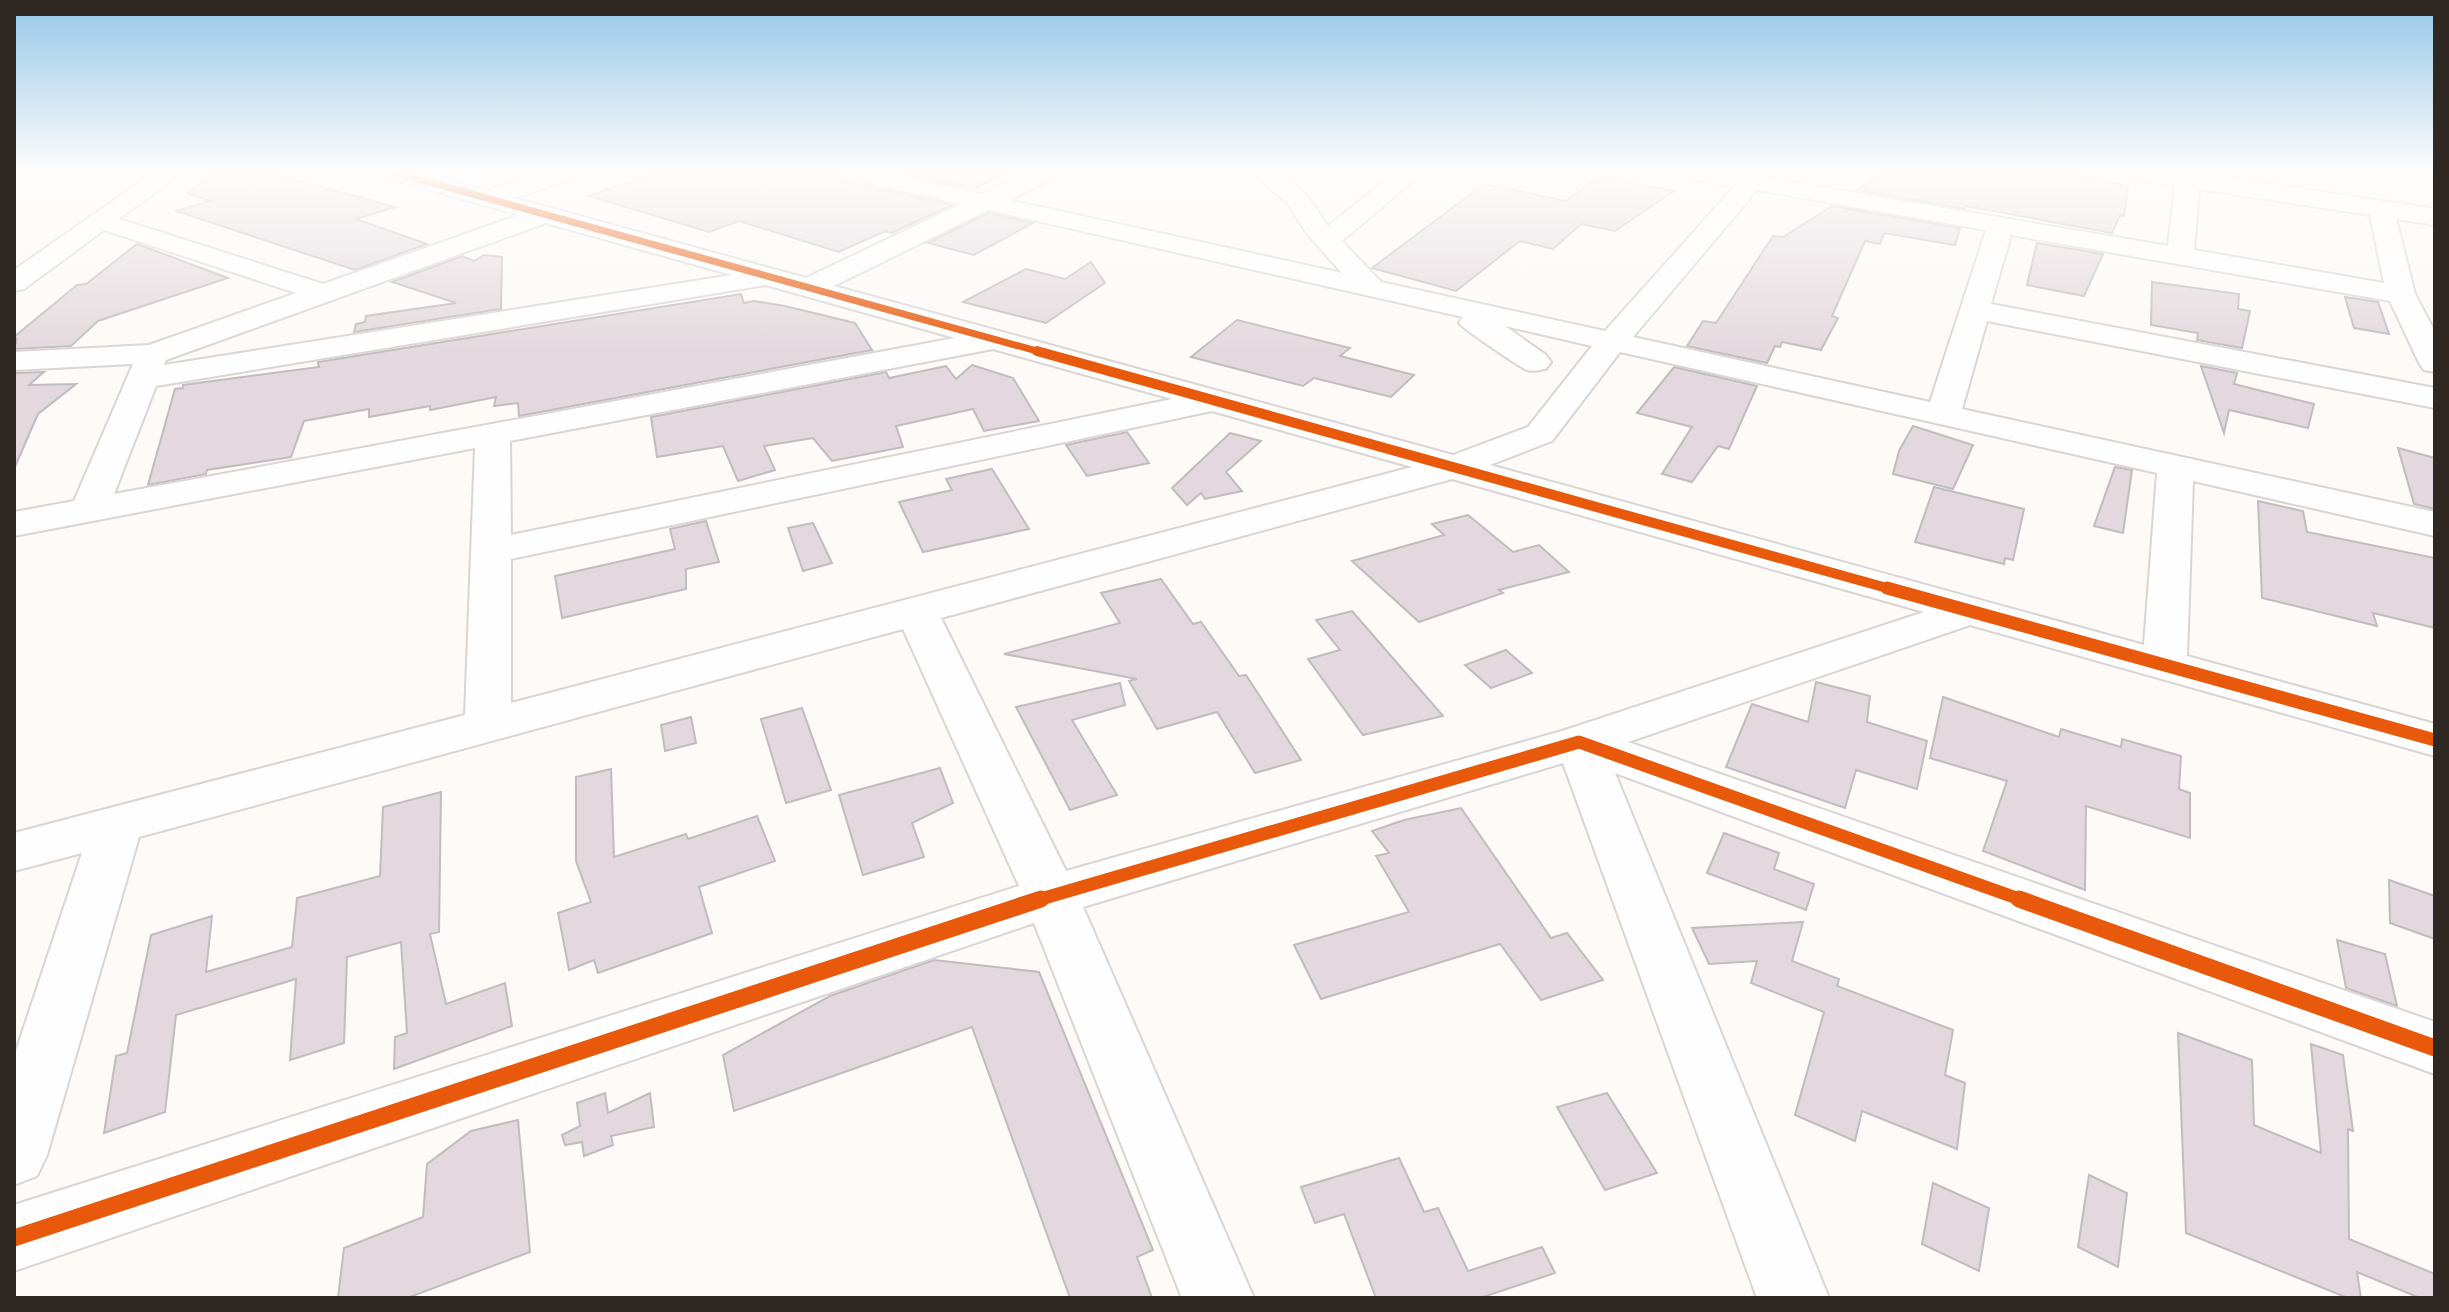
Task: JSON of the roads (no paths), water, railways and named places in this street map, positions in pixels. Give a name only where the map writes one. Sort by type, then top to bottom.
[{"type":"street","points":[[14,283],[82,234]]},
{"type":"street","points":[[142,234],[323,293]]},
{"type":"street","points":[[89,510],[149,366],[323,293],[490,234]]},
{"type":"street","points":[[614,234],[2435,740]]},
{"type":"street","points":[[807,288],[918,234]]},
{"type":"street","points":[[1124,234],[2435,524]]},
{"type":"street","points":[[1323,234],[1372,289],[1484,326],[1535,362]]},
{"type":"street","points":[[1327,240],[1334,234]]},
{"type":"street","points":[[14,852],[1454,467],[1540,434],[1612,342],[1705,234]]},
{"type":"street","points":[[1943,415],[1998,234]]},
{"type":"street","points":[[2054,234],[2401,294]]},
{"type":"street","points":[[2180,256],[2182,234]]},
{"type":"street","points":[[2387,234],[2401,294],[2435,363]]},
{"type":"street","points":[[14,361],[149,366],[771,277]]},
{"type":"street","points":[[1975,310],[2435,398]]},
{"type":"street","points":[[14,524],[994,339]]},
{"type":"street","points":[[493,551],[1215,400]]},
{"type":"street","points":[[488,726],[493,435]]},
{"type":"street","points":[[2165,664],[2176,466]]},
{"type":"street","points":[[14,1238],[1051,896],[1579,742],[1971,610]]},
{"type":"street","points":[[916,611],[1051,896],[1218,1298]]},
{"type":"street","points":[[1579,742],[2435,1048]]},
{"type":"street","points":[[1579,742],[1793,1298]]},
{"type":"street","points":[[14,1155],[116,827]]}]
